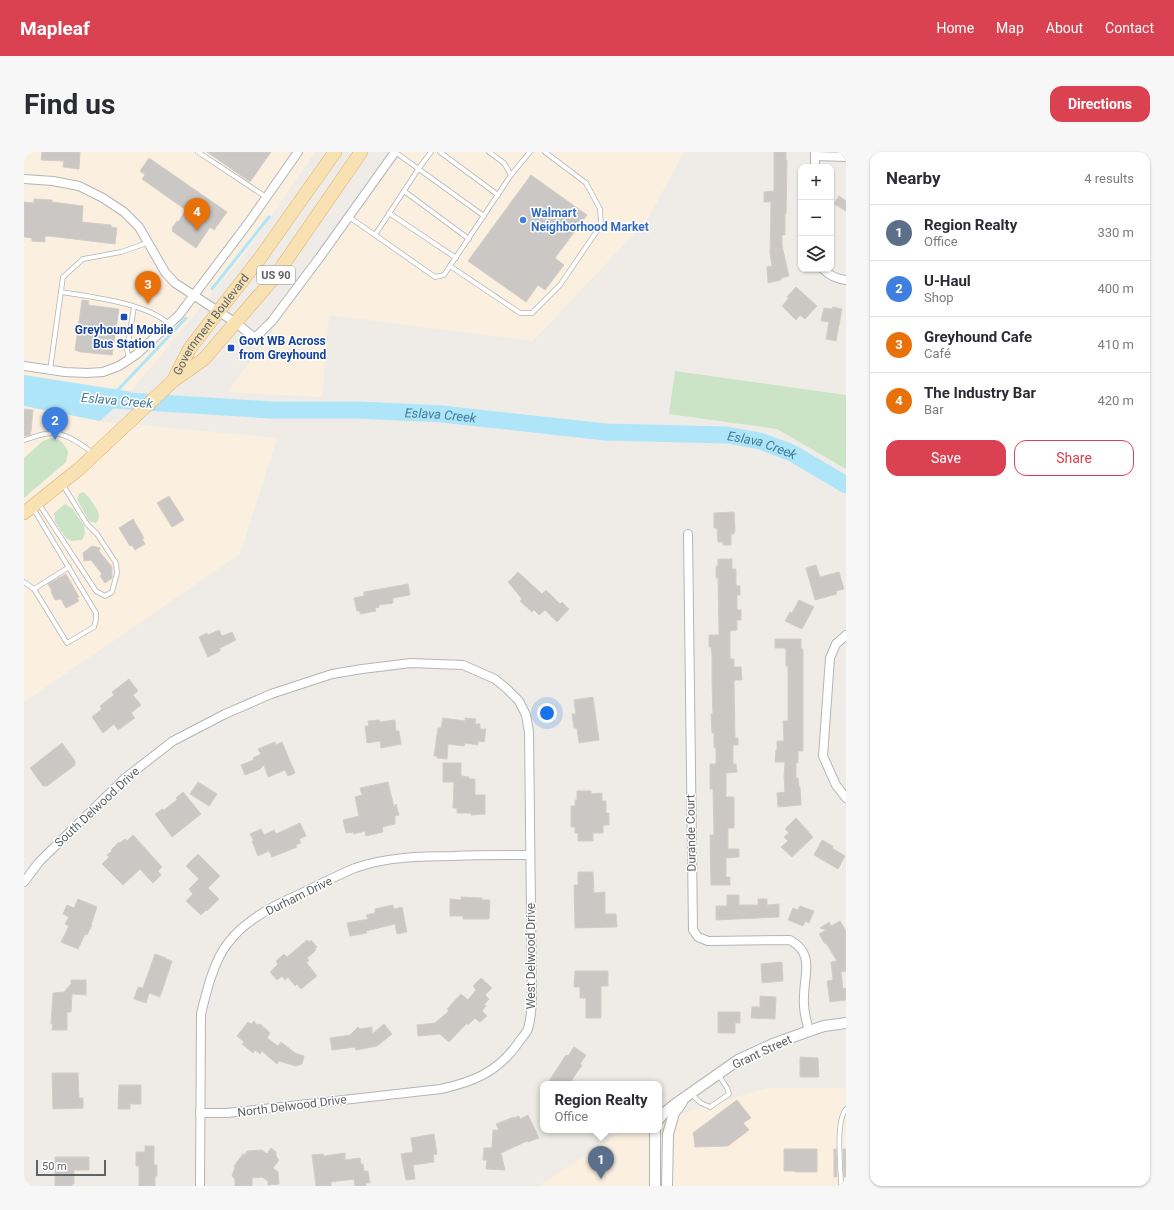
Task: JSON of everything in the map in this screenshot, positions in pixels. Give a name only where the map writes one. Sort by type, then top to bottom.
[{"type":"main road","name":"Government Boulevard","points":[[173,381],[190,348],[260,258],[335,152]]},
{"type":"main road","name":"Government Boulevard","points":[[31,507],[62,483],[95,454],[173,381],[204,359],[274,278],[361,152]]},
{"type":"street","points":[[24,366],[72,372],[103,372],[119,366],[137,354],[178,315],[194,295],[249,222],[298,152]]},
{"type":"street","points":[[24,179],[53,180],[79,186],[103,198],[124,212],[139,227],[165,272],[175,283],[236,323],[255,338],[272,320],[349,217],[395,152]]},
{"type":"street","points":[[815,154],[846,157]]},
{"type":"street","points":[[826,272],[838,280],[846,280]]},
{"type":"street","name":"Durande Court","points":[[688,534],[693,930],[698,937],[708,941],[790,940],[798,944],[804,951],[806,959],[804,1007],[809,1031]]},
{"type":"street","points":[[846,635],[836,644],[830,658],[823,756],[836,786],[846,798]]},
{"type":"street","name":"South Delwood Drive","points":[[24,882],[39,862],[124,779],[173,741],[225,714],[284,690],[332,674],[411,663],[463,665],[495,679],[519,701],[526,716]]},
{"type":"street","name":"West Delwood Drive","points":[[384,1095],[441,1089],[463,1084],[483,1076],[510,1054],[526,1032],[530,1020],[532,1001],[529,732],[526,716]]},
{"type":"street","name":"Durham Drive","points":[[200,1186],[201,1014],[208,987],[227,943],[245,926],[283,901],[356,868],[379,862],[416,857],[530,855]]},
{"type":"street","name":"Grant Street","points":[[662,1115],[674,1105],[738,1060],[773,1044],[809,1031],[824,1026],[846,1023]]},
{"type":"street","name":"North Delwood Drive","points":[[200,1114],[227,1113],[384,1095]]},
{"type":"street","points":[[667,1186],[668,1134],[674,1112],[688,1096]]},
{"type":"street","points":[[655,1133],[655,1186]]},
{"type":"lane","points":[[198,152],[266,197]]},
{"type":"lane","points":[[395,152],[484,216]]},
{"type":"lane","points":[[375,235],[431,152]]},
{"type":"lane","points":[[440,152],[498,195]]},
{"type":"lane","points":[[489,152],[504,163],[511,175]]},
{"type":"lane","points":[[349,217],[435,277],[444,275],[511,175],[530,152]]},
{"type":"lane","points":[[450,266],[520,313],[532,313],[560,285],[601,225],[600,209],[586,183],[545,152]]},
{"type":"lane","points":[[404,191],[469,238]]},
{"type":"lane","points":[[389,213],[456,258]]},
{"type":"lane","points":[[50,370],[63,276],[83,259],[121,252],[147,243]]},
{"type":"lane","points":[[61,292],[120,302],[161,317],[169,324]]},
{"type":"lane","points":[[129,359],[127,350],[134,308]]},
{"type":"lane","points":[[24,440],[46,434],[62,434],[78,442],[95,454]]},
{"type":"lane","points":[[31,507],[96,591],[105,596],[112,592],[118,573],[116,562],[97,534],[88,524],[62,483]]},
{"type":"lane","points":[[24,582],[34,589],[67,643],[94,627],[96,613],[69,566],[31,507]]},
{"type":"lane","points":[[34,589],[69,566]]},
{"type":"lane","points":[[688,1096],[710,1107],[729,1094],[718,1074]]},
{"type":"lane","points":[[841,1186],[840,1125],[842,1113],[846,1109]]},
{"type":"shaded area","points":[[24,152],[315,152],[245,254],[131,391],[24,375]]},
{"type":"shaded area","points":[[401,152],[684,152],[647,220],[533,341],[329,315],[322,397],[228,392]]},
{"type":"shaded area","points":[[24,405],[105,422],[277,438],[240,554],[24,702]]},
{"type":"shaded area","points":[[767,1088],[846,1088],[846,1186],[539,1186],[620,1133],[662,1133],[662,1119]]},
{"type":"green space","points":[[675,371],[846,395],[846,469],[777,429],[669,414]]},
{"type":"green space","points":[[51,438],[61,441],[67,449],[68,452],[66,462],[24,498],[24,458],[43,441]]},
{"type":"green space","points":[[83,492],[91,500],[98,511],[99,518],[96,523],[89,521],[77,499],[79,494]]},
{"type":"green space","points":[[65,504],[73,509],[84,526],[85,533],[82,540],[71,541],[66,538],[55,522],[54,513]]},
{"type":"water","points":[[24,375],[131,392],[100,421],[24,406]]},
{"type":"building","points":[[42,152],[80,152],[79,169],[63,167],[64,161],[41,160]]},
{"type":"building","points":[[207,152],[271,152],[250,182]]},
{"type":"building","points":[[774,152],[786,152],[787,160],[785,235],[782,235],[782,246],[789,276],[781,278],[781,280],[768,283],[767,267],[772,266],[770,253],[771,202],[764,202],[764,192],[774,191]]},
{"type":"building","points":[[149,158],[227,212],[214,230],[210,227],[196,248],[172,231],[172,228],[186,210],[142,179],[145,175],[140,171]]},
{"type":"building","points":[[531,175],[587,215],[555,258],[564,265],[545,290],[538,285],[526,302],[468,261]]},
{"type":"building","points":[[839,196],[846,201],[846,211],[834,204]]},
{"type":"building","points":[[34,199],[52,200],[52,202],[83,206],[82,222],[111,225],[111,227],[117,228],[115,244],[49,236],[45,236],[45,242],[32,241],[32,238],[24,237],[24,202],[34,203]]},
{"type":"building","points":[[796,287],[817,306],[805,319],[800,315],[796,320],[782,306],[789,298],[787,297]]},
{"type":"building","points":[[82,300],[89,301],[88,305],[119,309],[112,355],[75,350]]},
{"type":"building","points":[[833,307],[842,309],[836,341],[826,339],[829,322],[821,321],[824,308],[832,309]]},
{"type":"building","points":[[24,409],[33,410],[30,435],[24,436]]},
{"type":"building","points":[[169,496],[184,520],[172,527],[157,503]]},
{"type":"building","points":[[734,512],[735,532],[734,534],[731,534],[731,545],[723,545],[723,542],[718,542],[717,528],[714,528],[714,513]]},
{"type":"building","points":[[133,519],[144,538],[142,539],[145,544],[135,550],[132,545],[130,546],[119,528]]},
{"type":"building","points":[[92,546],[100,548],[99,551],[112,567],[112,578],[105,583],[100,576],[102,574],[91,560],[84,561],[83,553]]},
{"type":"building","points":[[718,559],[732,559],[732,569],[736,569],[736,584],[737,586],[740,586],[740,595],[737,595],[737,610],[741,610],[741,620],[737,620],[737,630],[730,631],[730,659],[734,659],[734,667],[741,667],[742,680],[734,680],[735,738],[738,738],[738,745],[733,745],[733,764],[736,764],[737,772],[726,773],[726,797],[734,797],[734,828],[728,828],[728,849],[739,849],[739,857],[726,858],[726,877],[730,877],[730,885],[711,885],[710,835],[714,835],[713,789],[710,789],[710,764],[716,764],[716,748],[714,748],[714,733],[712,733],[712,655],[711,647],[709,647],[709,635],[719,635],[718,578],[716,578],[716,566],[718,566]]},
{"type":"building","points":[[816,565],[820,577],[839,572],[844,589],[836,591],[837,594],[815,600],[806,568]]},
{"type":"building","points":[[518,572],[542,594],[546,590],[560,604],[562,602],[569,609],[557,622],[545,610],[539,615],[534,610],[532,612],[520,601],[522,599],[508,582]]},
{"type":"building","points":[[66,574],[79,597],[77,598],[79,601],[66,608],[61,599],[55,600],[48,584]]},
{"type":"building","points":[[408,584],[410,595],[393,598],[393,603],[379,605],[379,607],[375,608],[376,611],[360,614],[360,611],[357,611],[354,598],[364,596],[364,592]]},
{"type":"building","points":[[799,600],[814,607],[802,629],[785,621],[790,612],[792,613]]},
{"type":"building","points":[[219,630],[222,636],[232,632],[236,640],[220,648],[220,651],[208,657],[199,637]]},
{"type":"building","points":[[775,639],[801,639],[801,649],[803,649],[803,751],[798,751],[798,763],[796,763],[796,778],[798,778],[800,787],[801,805],[778,807],[777,793],[785,792],[785,762],[775,762],[777,741],[784,741],[783,721],[788,721],[788,666],[786,666],[786,648],[775,648]]},
{"type":"building","points":[[129,679],[138,691],[133,695],[141,705],[131,713],[135,718],[118,730],[114,724],[103,733],[92,717],[102,709],[100,706],[114,695],[112,692]]},
{"type":"building","points":[[593,697],[599,740],[579,743],[577,728],[574,728],[572,714],[576,714],[574,700]]},
{"type":"building","points":[[443,718],[465,721],[465,718],[476,719],[475,724],[480,724],[480,729],[486,729],[484,742],[478,741],[478,745],[465,743],[464,746],[448,744],[447,759],[437,758],[437,756],[434,756],[438,728],[441,728]]},
{"type":"building","points":[[379,720],[380,722],[395,720],[396,731],[399,731],[401,744],[381,748],[380,741],[367,743],[365,726],[369,726],[368,721]]},
{"type":"building","points":[[275,742],[276,745],[282,742],[295,773],[288,776],[285,770],[268,777],[264,765],[260,769],[245,775],[241,765],[254,760],[253,758],[261,754],[258,749]]},
{"type":"building","points":[[62,743],[75,761],[75,765],[47,786],[43,786],[30,768]]},
{"type":"building","points":[[443,763],[461,763],[461,776],[469,777],[469,779],[475,779],[475,795],[485,795],[485,814],[471,815],[471,813],[457,813],[457,808],[453,808],[454,782],[443,782]]},
{"type":"building","points":[[198,782],[217,794],[209,806],[190,794]]},
{"type":"building","points":[[388,782],[394,807],[396,804],[399,815],[395,816],[395,824],[382,827],[383,832],[366,836],[365,831],[354,834],[353,832],[346,833],[343,820],[359,816],[355,797],[362,795],[360,788]]},
{"type":"building","points":[[577,791],[591,791],[591,794],[602,793],[602,801],[606,801],[606,813],[609,813],[609,825],[603,825],[603,833],[593,833],[593,841],[578,841],[578,833],[575,833],[575,827],[571,827],[571,806],[575,806]]},
{"type":"building","points":[[183,792],[201,814],[172,837],[155,814],[162,809],[164,810],[177,800],[176,798]]},
{"type":"building","points":[[796,818],[813,837],[792,857],[781,847],[788,841],[784,837],[789,833],[785,829]]},
{"type":"building","points":[[300,823],[306,836],[299,839],[301,843],[296,845],[297,847],[272,857],[269,851],[258,856],[252,841],[254,841],[250,834],[261,829],[264,835],[274,830],[276,834]]},
{"type":"building","points":[[133,835],[162,867],[158,871],[161,875],[153,883],[140,869],[123,885],[102,864],[109,857],[107,855],[119,842],[120,843],[125,839],[127,841]]},
{"type":"building","points":[[822,840],[833,846],[832,848],[845,856],[838,869],[814,855]]},
{"type":"building","points":[[198,854],[220,876],[208,888],[219,899],[201,915],[186,901],[193,894],[189,889],[199,879],[186,866]]},
{"type":"building","points":[[578,872],[593,872],[594,893],[605,892],[605,914],[616,914],[617,927],[575,928],[574,885],[578,885]]},
{"type":"building","points":[[727,895],[739,895],[739,905],[758,905],[758,899],[767,899],[767,905],[779,904],[779,917],[716,920],[716,906],[727,906]]},
{"type":"building","points":[[461,897],[490,900],[489,919],[463,919],[463,916],[450,916],[450,899],[461,900]]},
{"type":"building","points":[[78,899],[97,907],[92,925],[87,935],[85,934],[78,949],[61,942],[69,926],[65,924],[69,917],[63,914],[67,905],[74,908]]},
{"type":"building","points":[[393,905],[394,909],[402,907],[407,932],[397,934],[395,924],[366,931],[367,933],[350,936],[347,923],[368,919],[366,915],[375,913],[375,909]]},
{"type":"building","points":[[800,906],[814,911],[809,923],[805,921],[803,926],[788,920],[793,908],[798,910]]},
{"type":"building","points":[[840,921],[846,931],[846,971],[841,972],[843,989],[846,988],[846,1000],[830,1002],[827,981],[833,980],[831,962],[837,961],[819,934],[826,930],[820,928],[829,922],[831,926]]},
{"type":"building","points":[[307,940],[309,942],[311,940],[317,947],[315,948],[316,950],[307,958],[309,961],[306,962],[317,976],[301,989],[297,984],[295,986],[288,977],[285,980],[282,976],[277,980],[270,972],[278,964],[276,961],[284,954],[287,957]]},
{"type":"building","points":[[155,954],[172,961],[160,997],[149,993],[146,1003],[134,999],[138,987],[143,988]]},
{"type":"building","points":[[782,962],[783,981],[762,983],[761,964]]},
{"type":"building","points":[[575,971],[608,971],[608,986],[601,986],[601,1018],[586,1018],[586,998],[580,998],[580,987],[574,987]]},
{"type":"building","points":[[481,978],[492,988],[485,995],[489,999],[484,1005],[486,1006],[482,1011],[487,1016],[480,1022],[475,1018],[468,1025],[467,1023],[449,1042],[440,1034],[418,1036],[417,1025],[435,1023],[449,1011],[447,1009],[461,994],[468,1000],[476,990],[473,986]]},
{"type":"building","points":[[71,980],[86,980],[86,995],[72,994],[71,1012],[67,1012],[67,1030],[52,1030],[53,993],[64,992],[71,984]]},
{"type":"building","points":[[760,996],[776,997],[775,1019],[751,1018],[752,1007],[760,1007]]},
{"type":"building","points":[[718,1012],[740,1012],[740,1023],[735,1023],[735,1033],[718,1033]]},
{"type":"building","points":[[254,1021],[257,1025],[260,1024],[270,1033],[267,1038],[278,1046],[281,1042],[295,1053],[304,1056],[302,1064],[296,1066],[279,1061],[277,1064],[262,1051],[260,1054],[255,1050],[253,1053],[242,1044],[244,1042],[237,1036],[248,1022],[251,1024]]},
{"type":"building","points":[[384,1024],[392,1034],[377,1046],[356,1050],[355,1047],[332,1050],[330,1038],[350,1035],[358,1027],[360,1029],[372,1027],[372,1034]]},
{"type":"building","points":[[574,1047],[586,1055],[580,1064],[582,1065],[571,1081],[549,1081],[566,1055],[568,1056]]},
{"type":"building","points":[[800,1057],[818,1058],[819,1077],[800,1077]]},
{"type":"building","points":[[52,1073],[78,1073],[79,1098],[83,1098],[83,1108],[53,1109]]},
{"type":"building","points":[[119,1085],[141,1085],[141,1104],[130,1104],[130,1109],[118,1109]]},
{"type":"building","points":[[737,1100],[751,1118],[743,1123],[749,1130],[728,1146],[695,1147],[693,1133]]},
{"type":"building","points":[[528,1115],[539,1138],[528,1142],[527,1141],[501,1153],[505,1170],[486,1169],[487,1160],[483,1160],[484,1148],[492,1148],[493,1130],[499,1130],[496,1124],[514,1117],[519,1116],[520,1119]]},
{"type":"building","points":[[434,1134],[437,1154],[433,1155],[434,1162],[413,1165],[415,1179],[406,1180],[401,1154],[413,1152],[411,1138]]},
{"type":"building","points":[[145,1146],[154,1146],[154,1165],[157,1165],[155,1186],[139,1186],[139,1166],[136,1166],[136,1152],[145,1152]]},
{"type":"building","points":[[271,1148],[276,1152],[276,1156],[279,1160],[273,1168],[278,1172],[279,1184],[268,1185],[268,1181],[262,1177],[252,1178],[252,1186],[235,1186],[235,1180],[232,1175],[235,1168],[234,1166],[243,1154],[245,1155],[247,1151],[262,1150],[267,1154]]},
{"type":"building","points":[[784,1149],[817,1149],[817,1172],[784,1171]]},
{"type":"building","points":[[834,1149],[836,1149],[837,1177],[834,1177]]},
{"type":"building","points":[[843,1149],[846,1149],[846,1177],[844,1177]]},
{"type":"building","points":[[345,1153],[345,1160],[360,1158],[364,1171],[368,1171],[370,1183],[366,1183],[366,1186],[355,1186],[354,1179],[331,1182],[331,1186],[316,1186],[312,1155],[323,1154],[324,1156]]},
{"type":"building","points":[[55,1157],[89,1157],[89,1170],[74,1170],[74,1184],[72,1184],[72,1186],[55,1186]]},
{"type":"waterway","points":[[212,289],[269,217]]},
{"type":"waterway","points":[[116,392],[186,318]]},
{"type":"waterway","name":"Eslava Creek","points":[[97,399],[272,410],[358,410],[442,414],[606,432],[727,435],[760,441],[792,453],[846,485]]},
{"type":"place","name":"Walmart Neighborhood Market","points":[[523,220]]},
{"type":"place","name":"The Industry Bar","points":[[197,231]]},
{"type":"place","name":"Greyhound Cafe","points":[[148,304]]},
{"type":"place","name":"Greyhound Mobile Bus Station","points":[[124,317]]},
{"type":"place","name":"Govt WB Across from Greyhound","points":[[231,348]]},
{"type":"place","name":"U-Haul","points":[[55,440]]},
{"type":"place","name":"Region Realty","points":[[601,1179]]}]
